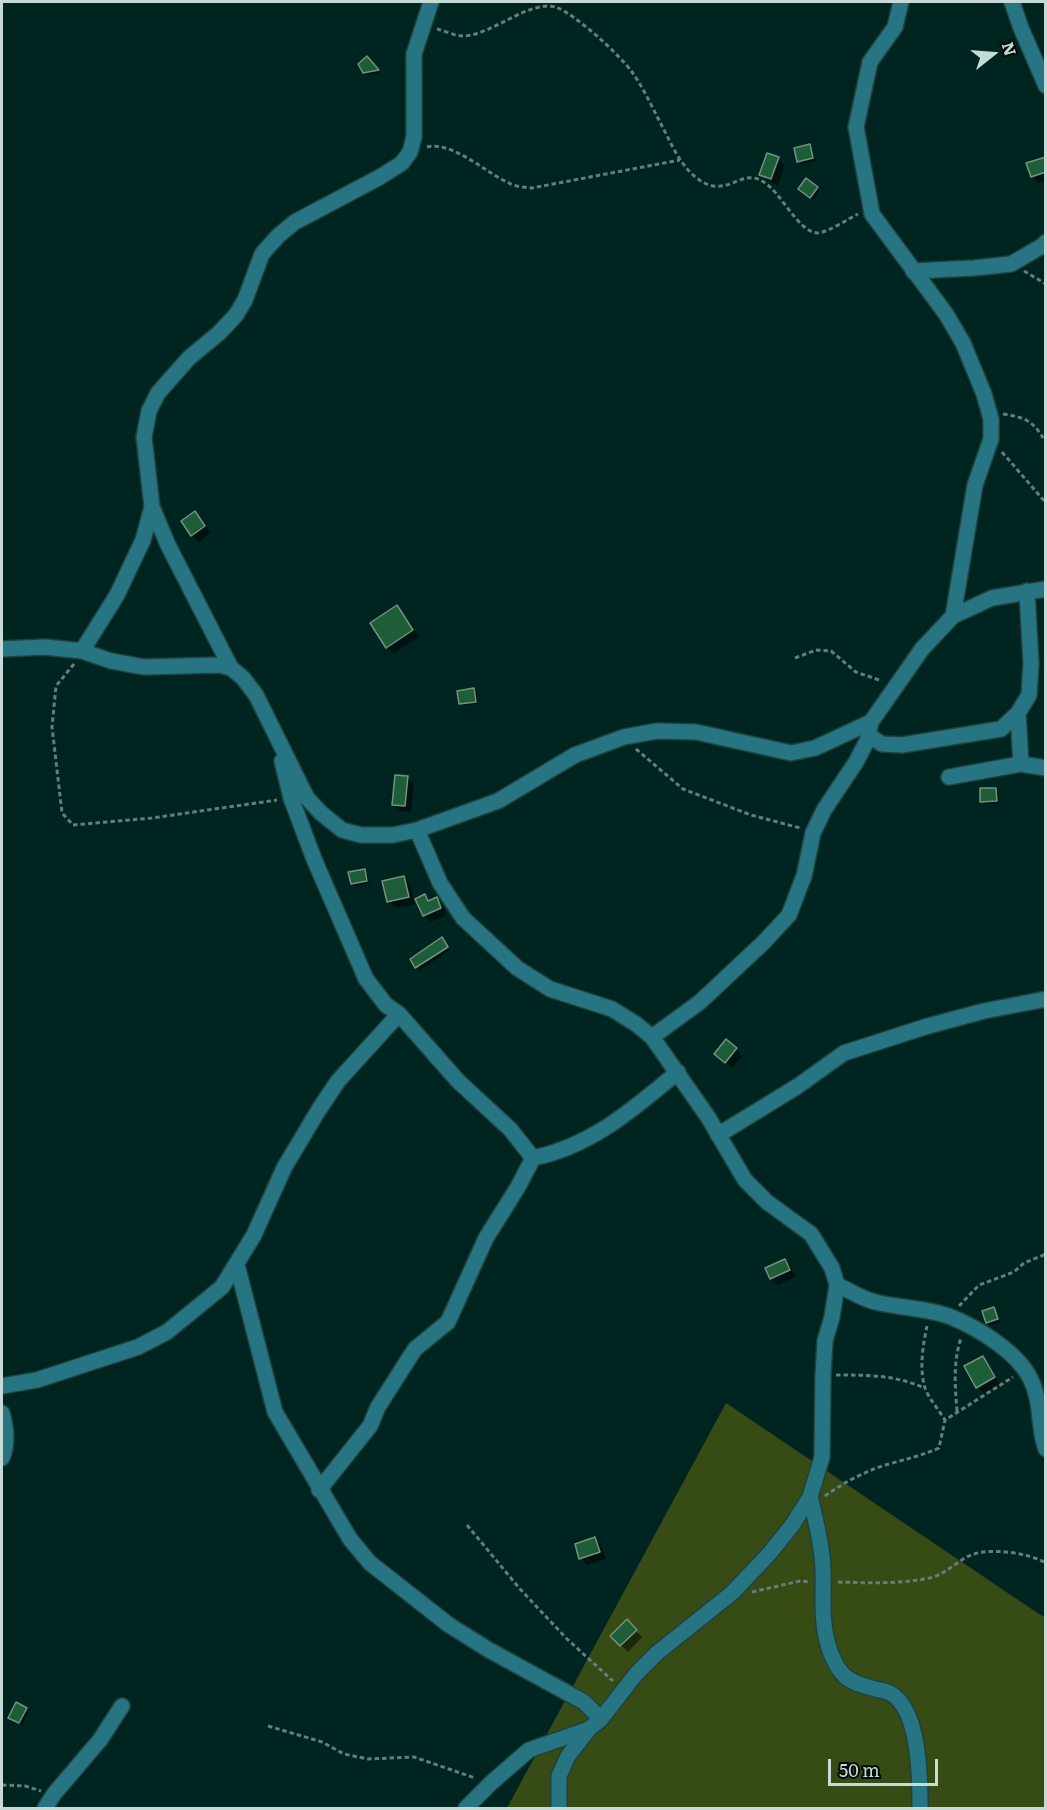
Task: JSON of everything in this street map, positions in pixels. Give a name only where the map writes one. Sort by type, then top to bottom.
[{"type":"street","points":[[431,2],[414,54],[414,137],[410,152],[402,163],[295,222],[278,236],[262,254],[245,300],[236,315],[219,333],[189,358],[158,393],[149,411],[144,437],[152,507],[168,545],[231,668],[243,678],[256,695],[307,798],[342,830],[361,836],[393,835],[417,830],[498,801],[575,755],[624,737],[657,731],[696,732],[791,753],[815,748],[869,729]]},
{"type":"street","points":[[901,2],[895,27],[870,62],[856,127],[872,214],[946,314],[963,343],[984,394],[988,411],[991,439],[975,485],[953,616]]},
{"type":"street","points":[[1012,2],[1046,86]]},
{"type":"street","points":[[913,271],[1011,264],[1046,242]]},
{"type":"street","points":[[84,651],[128,574],[143,540],[152,507]]},
{"type":"street","points":[[652,1037],[700,1002],[764,942],[789,915],[804,876],[813,833],[824,810],[856,762],[867,741],[869,729],[922,649],[953,616],[992,598],[1046,589]]},
{"type":"street","points":[[869,729],[882,744],[902,745],[1001,729],[1018,713],[1029,694],[1031,664],[1027,591]]},
{"type":"street","points":[[2,649],[45,647],[84,651],[111,661],[144,667],[220,665],[231,668]]},
{"type":"street","points":[[1018,713],[1021,764]]},
{"type":"street","points":[[274,729],[291,798],[314,859],[366,979],[386,1005],[399,1014],[458,1081],[510,1129],[533,1158]]},
{"type":"street","points":[[949,777],[1021,764],[1046,768]]},
{"type":"street","points":[[417,830],[440,883],[463,918],[517,968],[550,989],[612,1009],[652,1037],[678,1072],[745,1180],[766,1202],[811,1234],[832,1268],[837,1285],[832,1317],[825,1341],[822,1457],[811,1502],[824,1582],[823,1628],[838,1669],[848,1680],[890,1693],[902,1703],[912,1728],[920,1766],[920,1809]]},
{"type":"street","points":[[718,1135],[798,1086],[844,1053],[984,1011],[1046,999]]},
{"type":"street","points":[[2,1386],[46,1377],[148,1342],[167,1332],[222,1287],[254,1235],[284,1168],[318,1111],[339,1081],[399,1014]]},
{"type":"street","points":[[533,1158],[558,1153],[597,1134],[626,1115],[678,1072]]},
{"type":"street","points":[[319,1490],[370,1426],[378,1407],[415,1349],[448,1322],[486,1239],[533,1158]]},
{"type":"street","points":[[237,1265],[275,1412],[350,1539],[370,1563],[449,1625],[489,1650],[584,1702],[595,1724]]},
{"type":"street","points":[[837,1285],[873,1302],[950,1317],[992,1338],[1013,1356],[1030,1377],[1040,1406],[1043,1441],[1046,1449]]},
{"type":"street","points":[[2,1413],[6,1427],[2,1458]]},
{"type":"street","points":[[559,1809],[559,1776],[568,1756],[636,1674],[657,1653],[727,1597],[769,1554],[811,1502]]},
{"type":"street","points":[[45,1809],[54,1794],[100,1740],[122,1706]]},
{"type":"street","points":[[466,1809],[491,1783],[530,1750],[595,1724]]},
{"type":"path","points":[[422,25],[462,36],[481,32],[542,5],[556,7],[581,21],[632,71],[680,160],[697,178],[709,186],[723,187],[744,178],[760,179],[776,191],[793,216],[807,229],[817,233],[860,213],[872,214]]},
{"type":"path","points":[[410,152],[433,146],[443,148],[464,157],[510,184],[532,188],[680,160]]},
{"type":"path","points":[[1011,264],[1046,284]]},
{"type":"path","points":[[988,411],[1024,417],[1046,442]]},
{"type":"path","points":[[991,439],[1046,503]]},
{"type":"path","points":[[795,658],[816,650],[831,651],[856,672],[878,680],[899,683]]},
{"type":"path","points":[[84,651],[56,686],[52,718],[62,813],[73,825],[152,818],[291,798]]},
{"type":"path","points":[[624,737],[683,789],[751,815],[813,833]]},
{"type":"path","points":[[950,1317],[979,1284],[1014,1272],[1024,1263],[1046,1254]]},
{"type":"path","points":[[930,1312],[923,1344],[922,1370],[925,1388],[945,1420]]},
{"type":"path","points":[[957,1411],[954,1375],[958,1347],[966,1324]]},
{"type":"path","points":[[811,1502],[888,1464],[910,1460],[939,1448],[945,1420],[1025,1370]]},
{"type":"path","points":[[823,1375],[893,1378],[925,1388]]},
{"type":"path","points":[[467,1525],[520,1589],[567,1639],[623,1690]]},
{"type":"path","points":[[727,1597],[800,1581],[883,1584],[915,1581],[934,1577],[974,1554],[999,1551],[1038,1559],[1046,1563]]},
{"type":"path","points":[[268,1726],[322,1742],[344,1754],[368,1759],[414,1757],[491,1783]]},
{"type":"path","points":[[2,1785],[25,1786],[54,1794]]},
{"type":"green space","points":[[726,1403],[1045,1617],[1045,1808],[507,1808]]},
{"type":"building","points":[[367,56],[379,70],[363,73],[358,64]]},
{"type":"building","points":[[810,144],[813,158],[797,162],[794,148]]},
{"type":"building","points":[[767,153],[779,157],[771,179],[759,175]]},
{"type":"building","points":[[1046,157],[1046,172],[1031,177],[1026,163]]},
{"type":"building","points":[[806,178],[818,187],[810,198],[798,189]]},
{"type":"building","points":[[195,511],[205,526],[191,536],[181,521]]},
{"type":"building","points":[[397,605],[413,630],[386,648],[370,623]]},
{"type":"building","points":[[474,688],[476,702],[459,704],[457,691]]},
{"type":"building","points":[[395,775],[408,776],[405,806],[392,805]]},
{"type":"building","points":[[980,788],[996,788],[997,801],[980,802]]},
{"type":"building","points":[[365,869],[367,881],[351,884],[348,872]]},
{"type":"building","points":[[404,876],[409,897],[387,902],[382,881]]},
{"type":"building","points":[[425,894],[428,901],[437,897],[441,908],[423,916],[415,899]]},
{"type":"building","points":[[442,937],[448,947],[415,968],[410,959]]},
{"type":"building","points":[[726,1039],[737,1048],[725,1063],[714,1054]]},
{"type":"building","points":[[785,1259],[790,1270],[770,1279],[765,1268]]},
{"type":"building","points":[[994,1307],[998,1319],[986,1323],[982,1311]]},
{"type":"building","points":[[983,1356],[995,1377],[976,1388],[964,1366]]},
{"type":"building","points":[[595,1537],[600,1552],[579,1559],[575,1544]]},
{"type":"building","points":[[627,1619],[637,1630],[620,1646],[610,1636]]},
{"type":"building","points":[[16,1702],[27,1708],[19,1723],[8,1718]]}]
